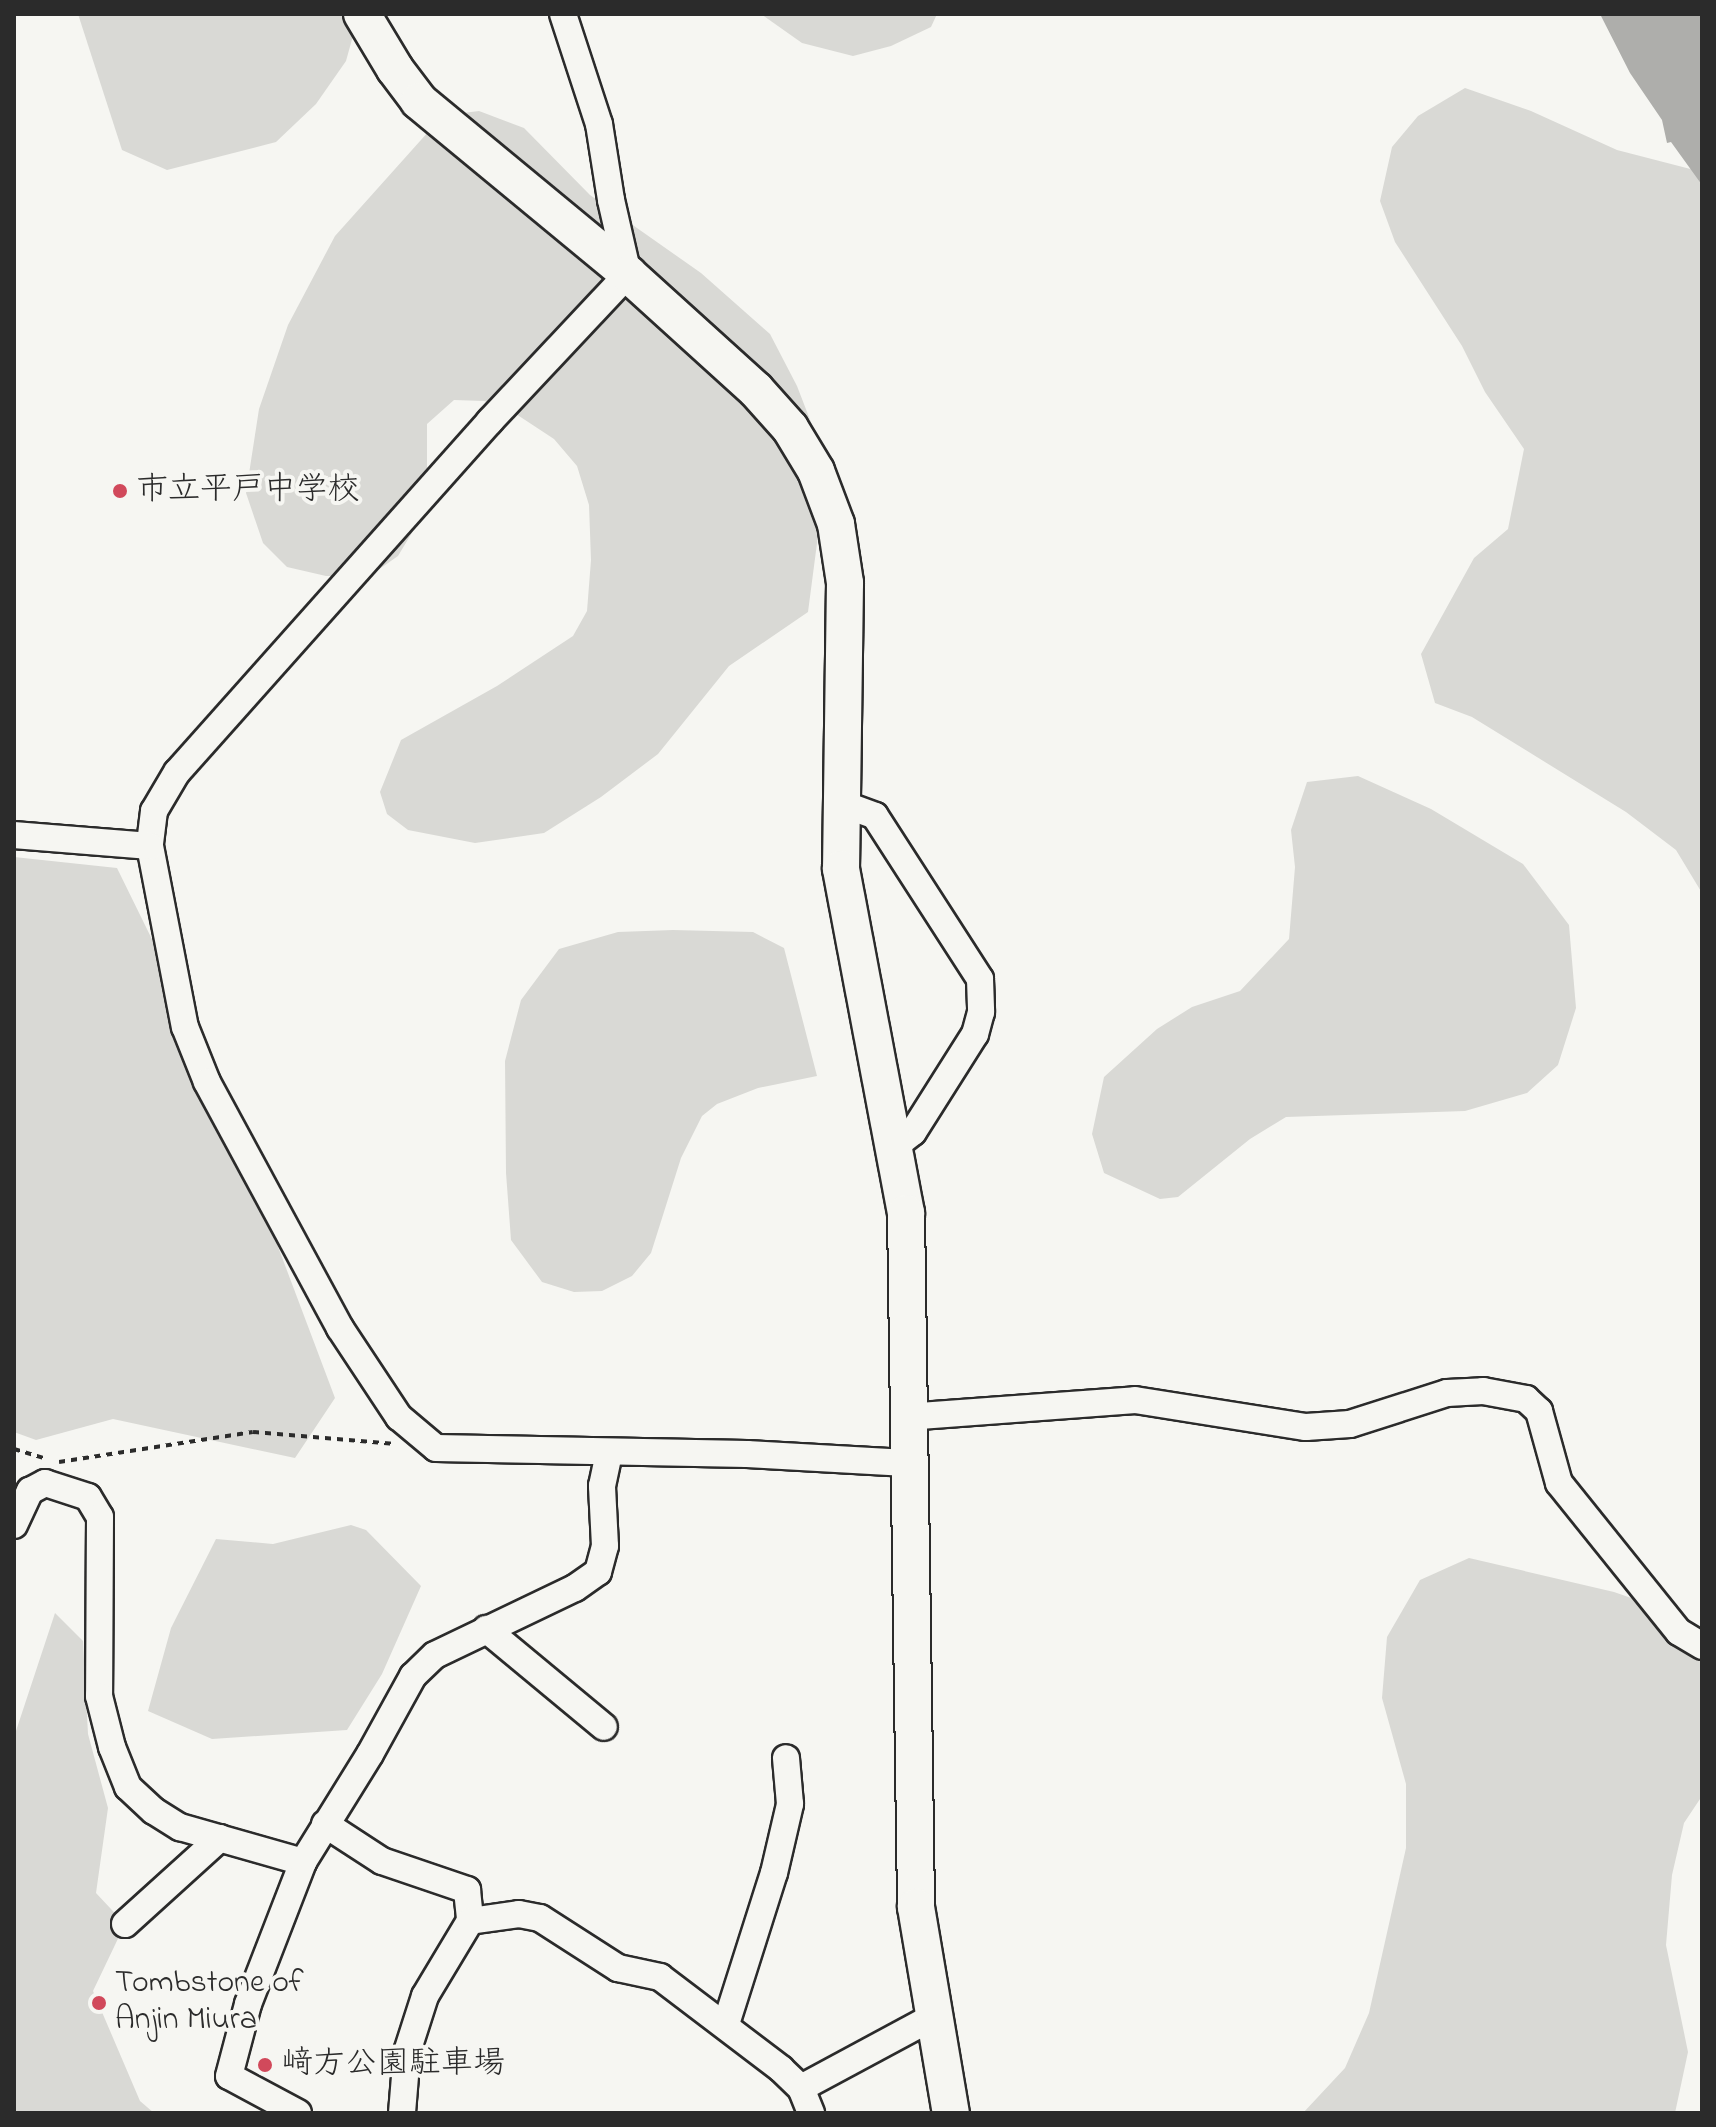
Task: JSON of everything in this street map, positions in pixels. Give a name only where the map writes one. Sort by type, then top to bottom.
[{"type":"street","points":[[362,14],[395,69],[419,101],[628,274],[756,390],[790,428],[816,471],[836,524],[845,583],[841,869],[906,1213],[906,1417],[916,1907],[951,2113]]},
{"type":"street","points":[[563,14],[599,124],[611,200],[628,274]]},
{"type":"street","points":[[628,274],[490,421],[177,772],[154,811],[150,846],[185,1027],[207,1082],[340,1328],[399,1417],[436,1448],[747,1454],[907,1463]]},
{"type":"street","points":[[840,803],[875,816],[980,979],[981,1012],[975,1034],[913,1132],[895,1146]]},
{"type":"street","points":[[14,835],[150,846]]},
{"type":"street","points":[[906,1417],[1135,1400],[1306,1427],[1350,1424],[1447,1393],[1483,1391],[1526,1399],[1539,1411],[1559,1483],[1679,1632],[1702,1646]]},
{"type":"street","points":[[298,2113],[229,2076],[248,2004],[303,1862],[370,1754],[413,1676],[435,1655],[575,1588],[598,1572],[605,1546],[602,1486],[609,1453]]},
{"type":"street","points":[[14,1525],[30,1491],[45,1483],[88,1497],[100,1517],[99,1696],[112,1747],[128,1787],[154,1811],[180,1827],[303,1862]]},
{"type":"street","points":[[486,1629],[604,1727]]},
{"type":"street","points":[[726,2024],[774,1873],[790,1804],[786,1758]]},
{"type":"street","points":[[325,1824],[382,1861],[467,1890],[470,1921],[425,1996],[407,2052],[402,2113]]},
{"type":"street","points":[[125,1924],[220,1838]]},
{"type":"street","points":[[470,1921],[519,1914],[540,1918],[618,1968],[660,1977],[726,2024],[801,2088],[811,2113]]},
{"type":"street","points":[[801,2088],[933,2017]]},
{"type":"path","points":[[14,1449],[60,1462],[253,1432],[436,1448]]},
{"type":"shaded area","points":[[78,14],[359,14],[346,61],[316,104],[276,142],[167,170],[122,150]]},
{"type":"shaded area","points":[[761,14],[937,14],[931,27],[891,46],[853,56],[802,43]]},
{"type":"shaded area","points":[[1600,14],[1702,14],[1702,185],[1671,142],[1667,143],[1662,120],[1630,73]]},
{"type":"shaded area","points":[[1465,88],[1531,111],[1617,150],[1702,172],[1702,893],[1676,850],[1626,812],[1472,717],[1435,703],[1421,654],[1474,558],[1508,529],[1524,449],[1485,392],[1462,346],[1395,242],[1380,201],[1392,147],[1418,116]]},
{"type":"shaded area","points":[[479,111],[524,128],[590,195],[701,273],[770,334],[797,386],[819,443],[819,528],[808,612],[729,666],[658,754],[601,797],[544,833],[475,843],[408,830],[387,814],[380,792],[401,740],[497,686],[573,636],[587,611],[591,560],[589,505],[577,466],[554,439],[507,408],[484,401],[454,400],[427,424],[427,471],[419,521],[398,556],[378,570],[347,576],[326,576],[287,567],[263,543],[246,493],[259,409],[288,325],[335,236],[429,131],[455,114]]},
{"type":"shaded area","points":[[1358,776],[1431,809],[1523,864],[1569,925],[1576,1008],[1558,1065],[1527,1093],[1465,1111],[1286,1117],[1250,1139],[1178,1197],[1160,1199],[1104,1173],[1092,1134],[1104,1077],[1157,1029],[1192,1007],[1240,991],[1289,939],[1295,867],[1291,830],[1307,782]]},
{"type":"shaded area","points":[[14,857],[117,868],[196,1029],[335,1398],[295,1458],[113,1419],[36,1440],[14,1432]]},
{"type":"shaded area","points":[[618,932],[753,932],[784,948],[817,1076],[758,1088],[717,1104],[702,1116],[681,1158],[651,1253],[632,1276],[602,1291],[574,1292],[542,1282],[511,1240],[506,1173],[505,1061],[521,1000],[559,949]]},
{"type":"shaded area","points":[[351,1525],[366,1530],[421,1586],[382,1674],[347,1730],[212,1739],[148,1711],[171,1628],[216,1539],[273,1544]]},
{"type":"shaded area","points":[[1469,1558],[1614,1592],[1677,1614],[1702,1636],[1702,1796],[1684,1823],[1672,1875],[1666,1945],[1688,2052],[1675,2113],[1303,2113],[1345,2068],[1369,2013],[1406,1848],[1406,1784],[1382,1698],[1387,1637],[1420,1580]]},
{"type":"shaded area","points":[[55,1613],[83,1641],[88,1734],[108,1808],[96,1893],[125,1924],[93,1991],[140,2101],[154,2113],[14,2113],[14,1737]]},
{"type":"place","name":"市立平戸中学校","points":[[120,491]]},
{"type":"place","name":"Tombstone of Anjin Miura","points":[[99,2003]]},
{"type":"place","name":"﨑方公園駐車場","points":[[265,2065]]}]
